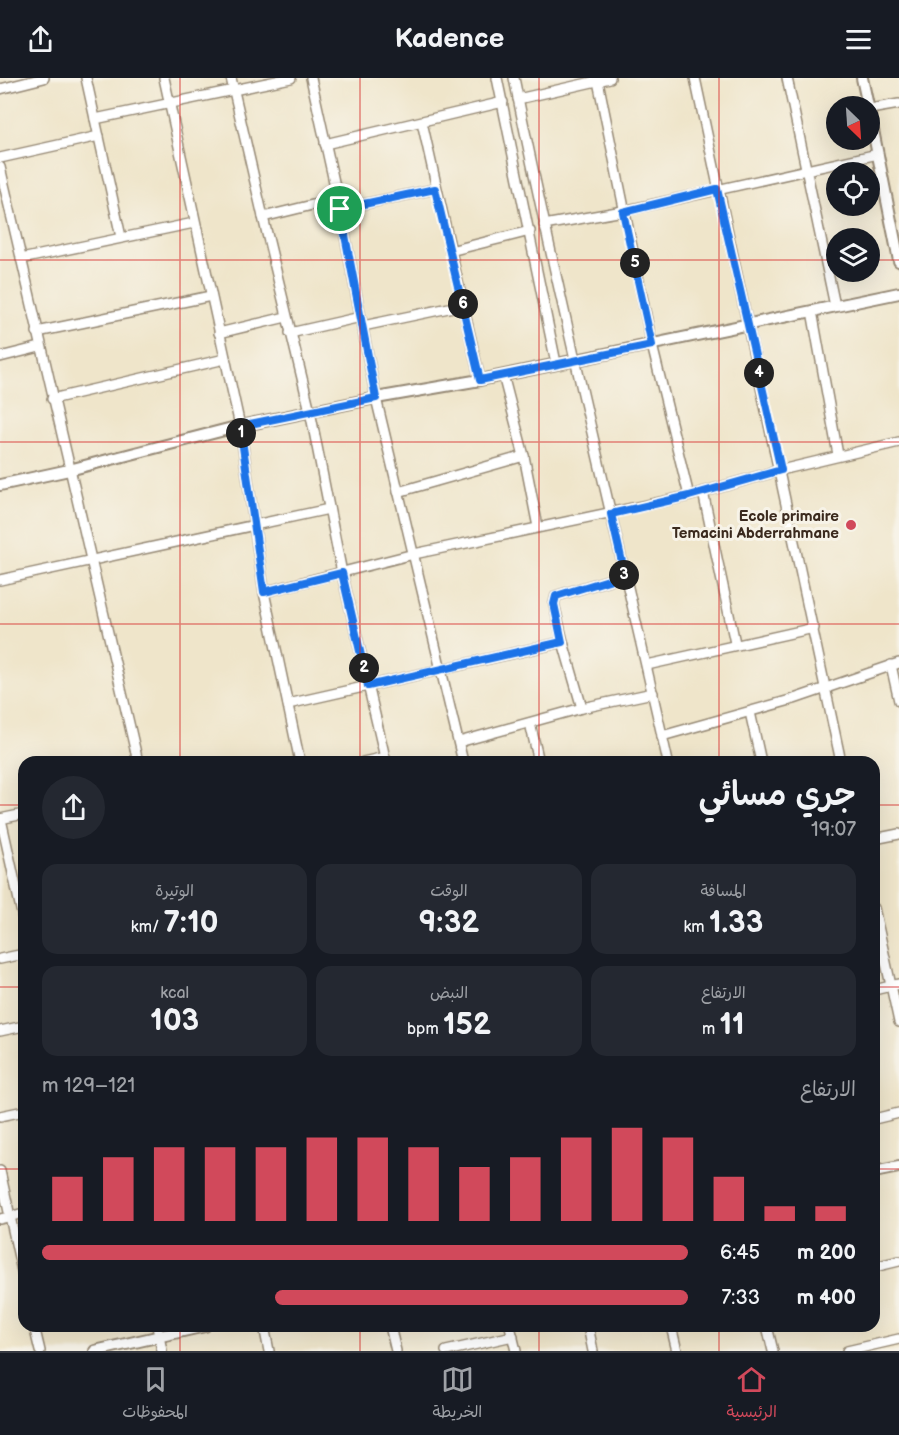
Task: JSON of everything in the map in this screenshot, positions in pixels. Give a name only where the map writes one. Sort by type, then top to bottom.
[{"type":"street","points":[[0,89],[44,78]]},
{"type":"street","points":[[86,78],[122,237]]},
{"type":"street","points":[[164,78],[240,426],[264,592],[299,756]]},
{"type":"street","points":[[231,78],[310,411],[342,573],[384,756]]},
{"type":"street","points":[[95,119],[234,88],[291,78]]},
{"type":"street","points":[[311,78],[340,209],[376,398],[462,756]]},
{"type":"street","points":[[497,78],[556,363]]},
{"type":"street","points":[[514,78],[573,360],[595,440],[647,665],[665,756]]},
{"type":"street","points":[[518,99],[610,78]]},
{"type":"street","points":[[695,78],[717,189],[781,470],[840,756]]},
{"type":"street","points":[[787,78],[835,306]]},
{"type":"street","points":[[862,78],[866,96]]},
{"type":"street","points":[[598,81],[652,345],[689,496]]},
{"type":"street","points":[[325,144],[503,102]]},
{"type":"street","points":[[880,107],[899,104]]},
{"type":"street","points":[[422,122],[435,189],[480,380]]},
{"type":"street","points":[[0,158],[99,136]]},
{"type":"street","points":[[877,150],[896,225],[899,261]]},
{"type":"street","points":[[544,225],[623,212],[878,154]]},
{"type":"street","points":[[0,167],[5,209],[21,259],[137,756]]},
{"type":"street","points":[[340,209],[435,189]]},
{"type":"street","points":[[263,217],[337,199]]},
{"type":"street","points":[[21,259],[194,223]]},
{"type":"street","points":[[450,251],[530,231]]},
{"type":"street","points":[[0,485],[310,411],[480,380],[899,293]]},
{"type":"street","points":[[37,332],[211,296]]},
{"type":"street","points":[[290,333],[463,304]]},
{"type":"street","points":[[812,311],[838,455]]},
{"type":"street","points":[[219,333],[286,316]]},
{"type":"street","points":[[0,357],[40,347]]},
{"type":"street","points":[[52,399],[225,359]]},
{"type":"street","points":[[503,375],[524,456],[538,527]]},
{"type":"street","points":[[264,592],[414,554],[689,496],[838,455],[899,442]]},
{"type":"street","points":[[399,492],[524,456]]},
{"type":"street","points":[[703,492],[735,643]]},
{"type":"street","points":[[0,580],[329,509]]},
{"type":"street","points":[[582,708],[562,642],[554,604],[556,596],[625,575]]},
{"type":"street","points":[[647,665],[735,643],[814,628]]},
{"type":"street","points":[[288,704],[562,642]]},
{"type":"street","points":[[662,736],[826,689],[895,664],[899,701]]},
{"type":"street","points":[[459,742],[582,708],[653,693]]},
{"type":"street","points":[[750,712],[760,756]]},
{"type":"street","points":[[530,723],[538,756]]},
{"type":"street","points":[[18,815],[1,819],[18,896]]},
{"type":"street","points":[[880,838],[899,834]]},
{"type":"street","points":[[880,935],[895,985],[899,1022]]},
{"type":"street","points":[[0,959],[18,955]]},
{"type":"street","points":[[880,989],[895,985]]},
{"type":"street","points":[[0,1031],[18,1027]]},
{"type":"street","points":[[0,1116],[18,1112]]},
{"type":"street","points":[[880,1118],[899,1113]]},
{"type":"street","points":[[880,1171],[899,1167]]},
{"type":"street","points":[[0,1171],[18,1253]]},
{"type":"street","points":[[0,1219],[18,1215]]},
{"type":"street","points":[[880,1266],[899,1261]]},
{"type":"street","points":[[35,1332],[40,1351]]},
{"type":"street","points":[[95,1351],[155,1332]]},
{"type":"street","points":[[158,1332],[162,1351]]},
{"type":"street","points":[[265,1332],[269,1351]]},
{"type":"street","points":[[391,1332],[396,1351]]},
{"type":"street","points":[[512,1332],[516,1351]]},
{"type":"street","points":[[589,1332],[593,1351]]},
{"type":"street","points":[[672,1332],[677,1351]]},
{"type":"street","points":[[768,1332],[773,1351]]},
{"type":"street","points":[[446,1351],[513,1336]]},
{"type":"street","points":[[847,1351],[899,1339]]},
{"type":"place","name":"Ecole primaire Temacini Abderrahmane","points":[[851,525]]},
{"type":"route","points":[[435,189],[480,380],[652,345],[623,212],[717,189],[781,470],[689,496],[611,514],[625,575],[556,596],[554,604],[562,642],[368,686],[342,573],[264,592],[240,426],[376,398],[340,209],[435,189]]}]
